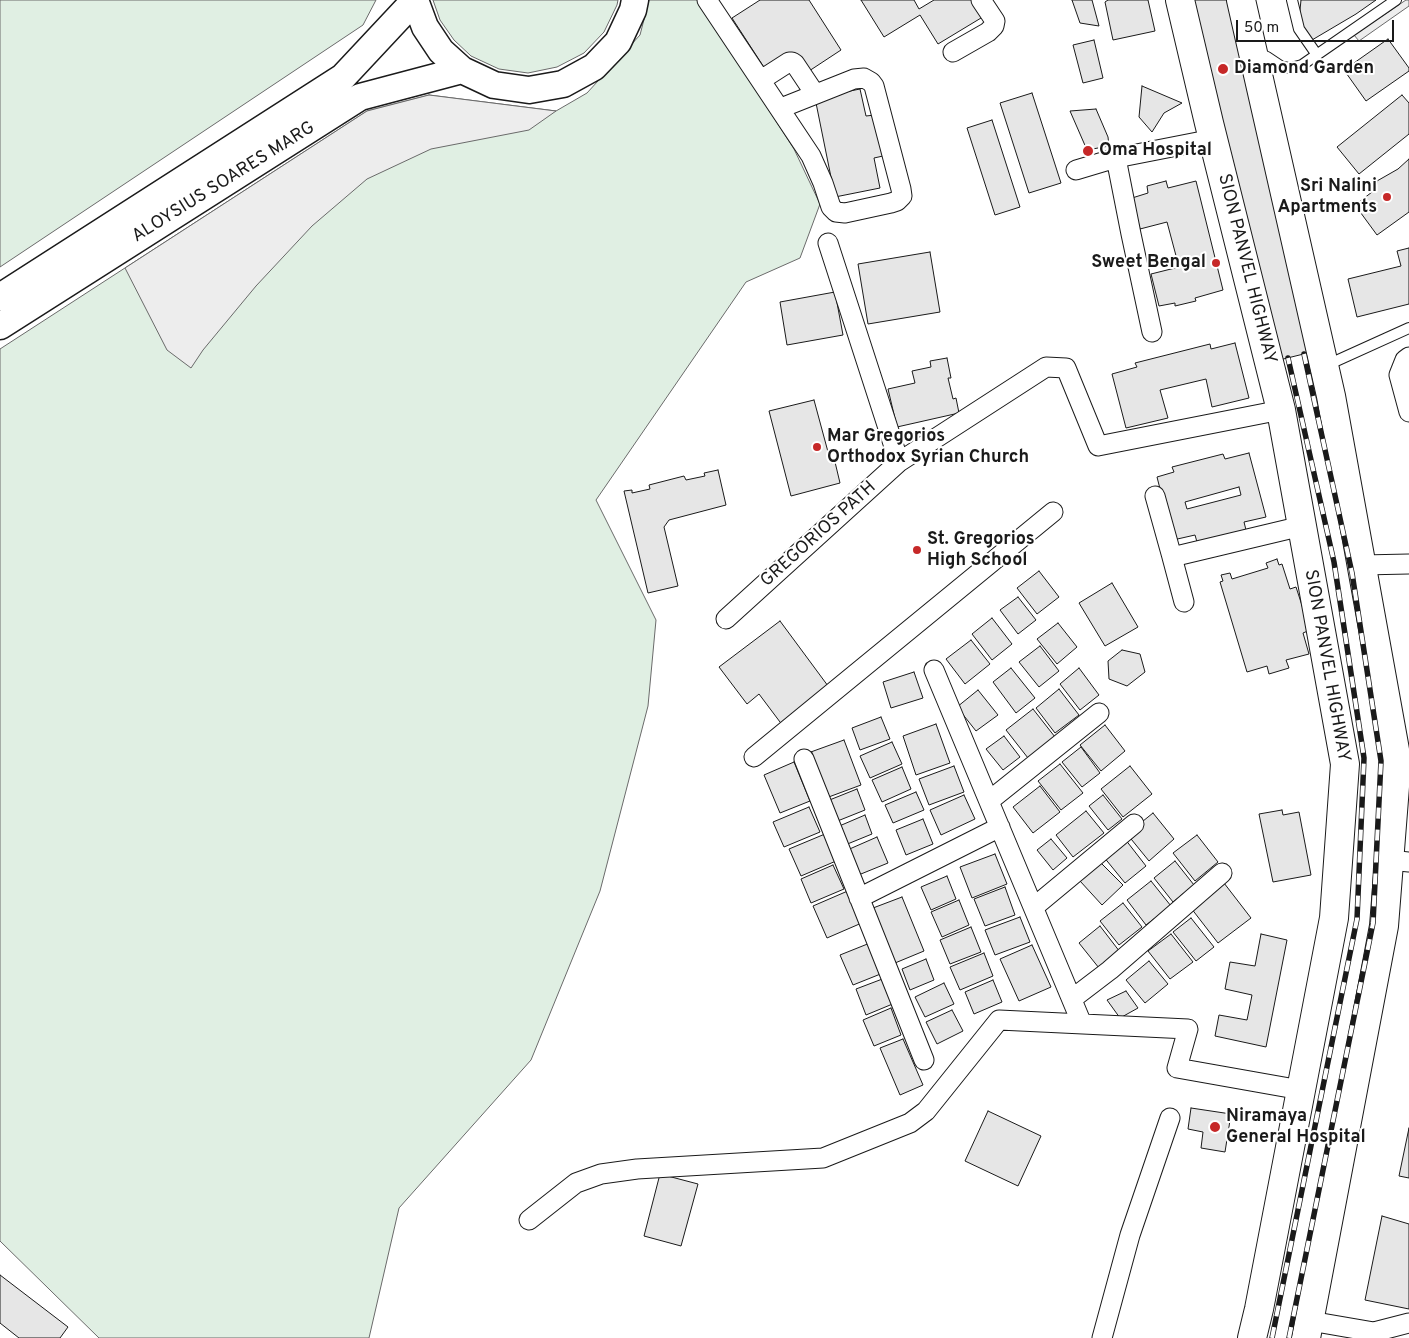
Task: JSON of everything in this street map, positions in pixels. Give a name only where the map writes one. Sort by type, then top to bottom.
[{"type":"highway","name":"SION PANVEL HIGHWAY","points":[[1180,0],[1281,410],[1345,764],[1334,918],[1252,1338]]},
{"type":"highway","points":[[1241,0],[1331,396],[1397,760],[1399,861],[1384,926],[1308,1330]]},
{"type":"main road","points":[[415,0],[425,27],[441,51],[462,70],[494,85],[529,90],[563,84],[594,67],[618,42],[633,10],[635,0]]},
{"type":"main road","name":"ALOYSIUS SOARES MARG","points":[[0,326],[19,294],[343,77],[415,0]]},
{"type":"main road","name":"ALOYSIUS SOARES MARG","points":[[19,294],[360,97],[462,70]]},
{"type":"street","points":[[707,0],[812,156],[824,183],[831,207],[836,212],[845,213],[897,201],[902,196],[902,189],[874,86],[864,78],[854,79],[781,108]]},
{"type":"street","points":[[953,52],[988,32],[994,26],[994,21],[981,0]]},
{"type":"street","points":[[761,80],[789,62],[792,62],[815,94]]},
{"type":"street","points":[[1076,170],[1116,158],[1213,139]]},
{"type":"street","points":[[1116,158],[1152,332]]},
{"type":"street","points":[[828,243],[899,462]]},
{"type":"street","points":[[1409,357],[1405,360],[1399,375],[1409,412]]},
{"type":"street","name":"GREGORIOS PATH","points":[[726,619],[899,462],[1046,366],[1066,368],[1098,446],[1281,410]]},
{"type":"street","points":[[1155,496],[1184,602]]},
{"type":"street","points":[[754,758],[1053,512]]},
{"type":"street","points":[[1172,557],[1302,526]]},
{"type":"street","points":[[1362,565],[1409,564]]},
{"type":"street","points":[[934,670],[1082,1024]]},
{"type":"street","points":[[989,801],[1100,713]]},
{"type":"street","points":[[804,759],[924,1060]]},
{"type":"street","points":[[1034,907],[1134,824]]},
{"type":"street","points":[[859,898],[1000,827]]},
{"type":"street","points":[[1072,999],[1110,970],[1222,873]]},
{"type":"street","points":[[528,1220],[576,1183],[601,1174],[637,1169],[823,1158],[910,1123],[926,1111],[999,1020],[1188,1029],[1177,1068],[1301,1090]]},
{"type":"street","points":[[1102,1338],[1130,1235],[1170,1118]]},
{"type":"street","points":[[1308,1330],[1374,1332],[1409,1323]]},
{"type":"lane","points":[[1292,0],[1299,29],[1317,55]]},
{"type":"lane","points":[[1254,52],[1267,56],[1282,67],[1291,68],[1302,65],[1396,0]]},
{"type":"lane","points":[[1324,367],[1409,328]]},
{"type":"green space","points":[[0,0],[376,0],[363,25],[0,267]]},
{"type":"green space","points":[[433,0],[618,0],[604,32],[584,53],[557,67],[528,73],[499,69],[471,56],[454,40],[440,20]]},
{"type":"green space","points":[[649,0],[698,0],[794,149],[820,204],[800,258],[746,282],[596,500],[656,620],[648,706],[600,891],[531,1060],[399,1208],[369,1338],[99,1338],[0,1241],[0,349],[367,111],[429,95],[556,111],[587,93],[640,35]]},
{"type":"shaded area","points":[[1406,0],[1409,0],[1409,6],[1359,41],[1354,35]]},
{"type":"shaded area","points":[[429,95],[556,111],[529,130],[431,149],[367,179],[312,226],[256,286],[203,350],[191,368],[167,350],[125,268],[367,111]]},
{"type":"building","points":[[760,0],[809,0],[841,50],[806,73],[767,72],[732,18]]},
{"type":"building","points":[[861,0],[914,0],[919,9],[934,0],[977,0],[986,15],[938,44],[920,15],[884,37]]},
{"type":"building","points":[[1072,0],[1092,0],[1099,26],[1080,23]]},
{"type":"building","points":[[1108,0],[1148,0],[1155,31],[1113,40],[1105,2]]},
{"type":"building","points":[[1173,0],[1242,0],[1328,348],[1263,364]]},
{"type":"building","points":[[1301,0],[1376,0],[1312,40],[1299,20]]},
{"type":"building","points":[[1388,39],[1409,68],[1409,71],[1366,101],[1344,70]]},
{"type":"building","points":[[1094,40],[1103,78],[1083,83],[1073,45]]},
{"type":"building","points":[[1142,86],[1182,103],[1164,113],[1152,132],[1139,117]]},
{"type":"building","points":[[860,89],[866,116],[875,115],[883,156],[874,158],[880,188],[835,197],[815,98]]},
{"type":"building","points":[[1032,93],[1061,183],[1029,193],[1000,103]]},
{"type":"building","points":[[1402,95],[1409,103],[1409,134],[1359,174],[1337,147]]},
{"type":"building","points":[[1096,109],[1108,137],[1109,146],[1087,150],[1070,111]]},
{"type":"building","points":[[992,120],[1020,207],[995,215],[967,128]]},
{"type":"building","name":"Sri Nalini Apartments","points":[[1409,159],[1409,212],[1377,235],[1355,205],[1376,189],[1377,181],[1398,169]]},
{"type":"building","points":[[1166,181],[1168,188],[1196,181],[1223,290],[1195,298],[1196,301],[1175,306],[1175,303],[1159,306],[1151,274],[1179,267],[1167,222],[1140,229],[1132,198],[1148,193],[1147,186]]},
{"type":"building","points":[[1409,248],[1409,304],[1357,317],[1348,279],[1401,266],[1397,251]]},
{"type":"building","points":[[930,252],[940,312],[868,324],[858,264]]},
{"type":"building","points":[[835,292],[843,335],[787,345],[780,302]]},
{"type":"building","points":[[1235,343],[1249,398],[1212,407],[1206,379],[1160,390],[1168,418],[1126,428],[1112,374],[1137,367],[1135,363],[1210,344],[1211,349]]},
{"type":"building","points":[[947,358],[951,378],[948,378],[953,399],[956,398],[959,413],[897,427],[888,389],[915,383],[912,371],[931,367],[930,361]]},
{"type":"building","points":[[814,400],[831,463],[835,462],[840,483],[791,496],[769,411]]},
{"type":"building","points":[[1249,453],[1266,517],[1244,522],[1246,530],[1197,542],[1195,535],[1173,540],[1157,477],[1174,472],[1172,467],[1223,454],[1225,459]],"holes":[[[1239,487],[1241,495],[1187,509],[1185,502]]]},
{"type":"building","points":[[718,470],[726,505],[669,520],[664,527],[678,586],[648,593],[624,491],[632,490],[632,493],[650,489],[649,485],[684,476],[686,480],[705,476],[704,473]]},
{"type":"building","points":[[1277,559],[1279,565],[1282,564],[1290,589],[1296,587],[1310,630],[1303,633],[1309,654],[1286,660],[1289,668],[1269,674],[1267,666],[1247,672],[1220,582],[1223,581],[1221,575],[1230,573],[1232,579],[1268,568],[1266,563]]},
{"type":"building","points":[[1039,571],[1059,597],[1037,614],[1017,588]]},
{"type":"building","points":[[1112,583],[1138,627],[1105,646],[1079,603]]},
{"type":"building","points":[[1018,597],[1036,620],[1018,634],[1000,610]]},
{"type":"building","points":[[992,618],[1012,644],[992,660],[972,634]]},
{"type":"building","points":[[780,621],[831,690],[783,726],[759,694],[747,704],[719,667]]},
{"type":"building","points":[[1058,623],[1077,647],[1057,664],[1037,639]]},
{"type":"building","points":[[971,640],[990,664],[965,684],[946,659]]},
{"type":"building","points":[[1040,646],[1059,671],[1039,687],[1019,662]]},
{"type":"building","points":[[1122,650],[1140,654],[1145,672],[1127,686],[1109,679],[1108,661]]},
{"type":"building","points":[[1011,668],[1035,698],[1016,713],[993,682]]},
{"type":"building","points":[[1079,668],[1099,695],[1080,710],[1060,684]]},
{"type":"building","points":[[914,672],[923,698],[891,708],[883,682]]},
{"type":"building","points":[[1059,689],[1079,715],[1055,733],[1036,708]]},
{"type":"building","points":[[978,690],[998,715],[976,731],[957,707]]},
{"type":"building","points":[[1033,709],[1055,737],[1028,758],[1006,730]]},
{"type":"building","points":[[881,717],[890,739],[860,750],[852,728]]},
{"type":"building","points":[[936,724],[950,763],[916,775],[903,736]]},
{"type":"building","points":[[1105,725],[1125,751],[1101,771],[1080,745]]},
{"type":"building","points":[[1004,736],[1020,757],[1003,770],[986,749]]},
{"type":"building","points":[[844,740],[861,785],[826,798],[808,753]]},
{"type":"building","points":[[892,742],[902,764],[870,778],[860,756]]},
{"type":"building","points":[[1081,747],[1100,773],[1082,787],[1062,762]]},
{"type":"building","points":[[794,762],[810,801],[780,813],[764,775]]},
{"type":"building","points":[[1060,764],[1083,793],[1061,810],[1038,781]]},
{"type":"building","points":[[954,766],[964,792],[929,805],[919,779]]},
{"type":"building","points":[[1130,766],[1152,794],[1123,817],[1101,789]]},
{"type":"building","points":[[902,767],[911,789],[882,802],[872,780]]},
{"type":"building","points":[[1040,786],[1060,812],[1033,833],[1013,807]]},
{"type":"building","points":[[857,789],[865,810],[835,822],[827,801]]},
{"type":"building","points":[[916,792],[924,810],[893,823],[885,805]]},
{"type":"building","points":[[964,795],[975,819],[941,835],[930,810]]},
{"type":"building","points":[[1103,795],[1122,819],[1108,830],[1089,806]]},
{"type":"building","points":[[809,807],[820,832],[784,847],[773,822]]},
{"type":"building","points":[[1282,810],[1283,815],[1299,812],[1311,875],[1273,882],[1259,814]]},
{"type":"building","points":[[1086,811],[1104,833],[1073,857],[1056,835]]},
{"type":"building","points":[[1153,813],[1174,839],[1149,861],[1127,834]]},
{"type":"building","points":[[865,815],[872,834],[845,845],[837,827]]},
{"type":"building","points":[[923,819],[933,844],[906,855],[896,830]]},
{"type":"building","points":[[825,834],[836,861],[801,876],[789,849]]},
{"type":"building","points":[[1197,835],[1218,862],[1195,881],[1173,853]]},
{"type":"building","points":[[877,837],[888,863],[856,876],[845,851]]},
{"type":"building","points":[[1051,839],[1067,858],[1053,870],[1037,850]]},
{"type":"building","points":[[1125,839],[1146,866],[1125,883],[1103,856]]},
{"type":"building","points":[[995,854],[1007,884],[972,898],[960,867]]},
{"type":"building","points":[[1175,861],[1194,885],[1173,902],[1154,878]]},
{"type":"building","points":[[1100,862],[1123,885],[1102,905],[1080,881]]},
{"type":"building","points":[[833,865],[844,889],[811,903],[801,879]]},
{"type":"building","points":[[947,876],[956,899],[931,910],[921,887]]},
{"type":"building","points":[[1151,881],[1171,906],[1146,925],[1127,900]]},
{"type":"building","points":[[1224,883],[1251,918],[1218,943],[1191,908]]},
{"type":"building","points":[[1005,887],[1015,915],[985,926],[974,899]]},
{"type":"building","points":[[850,890],[864,922],[827,938],[813,906]]},
{"type":"building","points":[[902,897],[924,951],[895,963],[873,908]]},
{"type":"building","points":[[959,900],[969,925],[942,937],[931,912]]},
{"type":"building","points":[[1123,903],[1142,927],[1119,945],[1100,921]]},
{"type":"building","points":[[1020,917],[1030,942],[995,955],[985,930]]},
{"type":"building","points":[[1191,918],[1214,947],[1196,961],[1173,932]]},
{"type":"building","points":[[1100,926],[1120,952],[1099,968],[1079,943]]},
{"type":"building","points":[[971,927],[981,952],[950,964],[940,940]]},
{"type":"building","points":[[1171,934],[1193,962],[1170,979],[1148,951]]},
{"type":"building","points":[[1261,934],[1287,940],[1266,1047],[1215,1036],[1219,1015],[1247,1020],[1252,995],[1225,989],[1230,962],[1255,966]]},
{"type":"building","points":[[870,943],[883,973],[853,985],[840,955]]},
{"type":"building","points":[[1032,945],[1051,987],[1019,1001],[1000,959]]},
{"type":"building","points":[[984,953],[993,976],[960,990],[950,967]]},
{"type":"building","points":[[926,959],[934,980],[910,990],[902,969]]},
{"type":"building","points":[[1149,961],[1168,984],[1145,1003],[1126,980]]},
{"type":"building","points":[[885,978],[895,1003],[866,1015],[856,989]]},
{"type":"building","points":[[993,980],[1002,1002],[974,1014],[965,992]]},
{"type":"building","points":[[944,983],[954,1004],[925,1017],[915,997]]},
{"type":"building","points":[[1126,991],[1138,1008],[1120,1018],[1107,1000]]},
{"type":"building","points":[[891,1008],[901,1035],[874,1046],[863,1020]]},
{"type":"building","points":[[952,1010],[963,1031],[937,1044],[926,1022]]},
{"type":"building","points":[[903,1039],[923,1085],[900,1095],[880,1048]]},
{"type":"building","points":[[1191,1108],[1231,1114],[1225,1152],[1201,1148],[1203,1132],[1188,1129]]},
{"type":"building","points":[[988,1111],[1041,1136],[1018,1186],[965,1161]]},
{"type":"building","points":[[1409,1128],[1409,1178],[1399,1176]]},
{"type":"building","points":[[660,1174],[698,1184],[681,1246],[644,1236]]},
{"type":"building","points":[[1382,1216],[1409,1224],[1409,1309],[1365,1300]]},
{"type":"building","points":[[0,1275],[68,1327],[60,1338],[19,1338],[0,1323]]},
{"type":"railway","points":[[1289,1338],[1373,923],[1381,761],[1352,573],[1304,354]]},
{"type":"railway","points":[[1272,1338],[1357,919],[1364,758],[1334,562],[1288,358]]},
{"type":"place","name":"Diamond Garden","points":[[1223,69]]},
{"type":"place","name":"Oma Hospital","points":[[1088,151]]},
{"type":"place","name":"Sri Nalini Apartments","points":[[1387,197]]},
{"type":"place","name":"Sweet Bengal","points":[[1216,263]]},
{"type":"place","name":"Mar Gregorios Orthodox Syrian Church","points":[[817,447]]},
{"type":"place","name":"St. Gregorios High School","points":[[917,550]]},
{"type":"place","name":"Niramaya General Hospital","points":[[1215,1127]]}]
